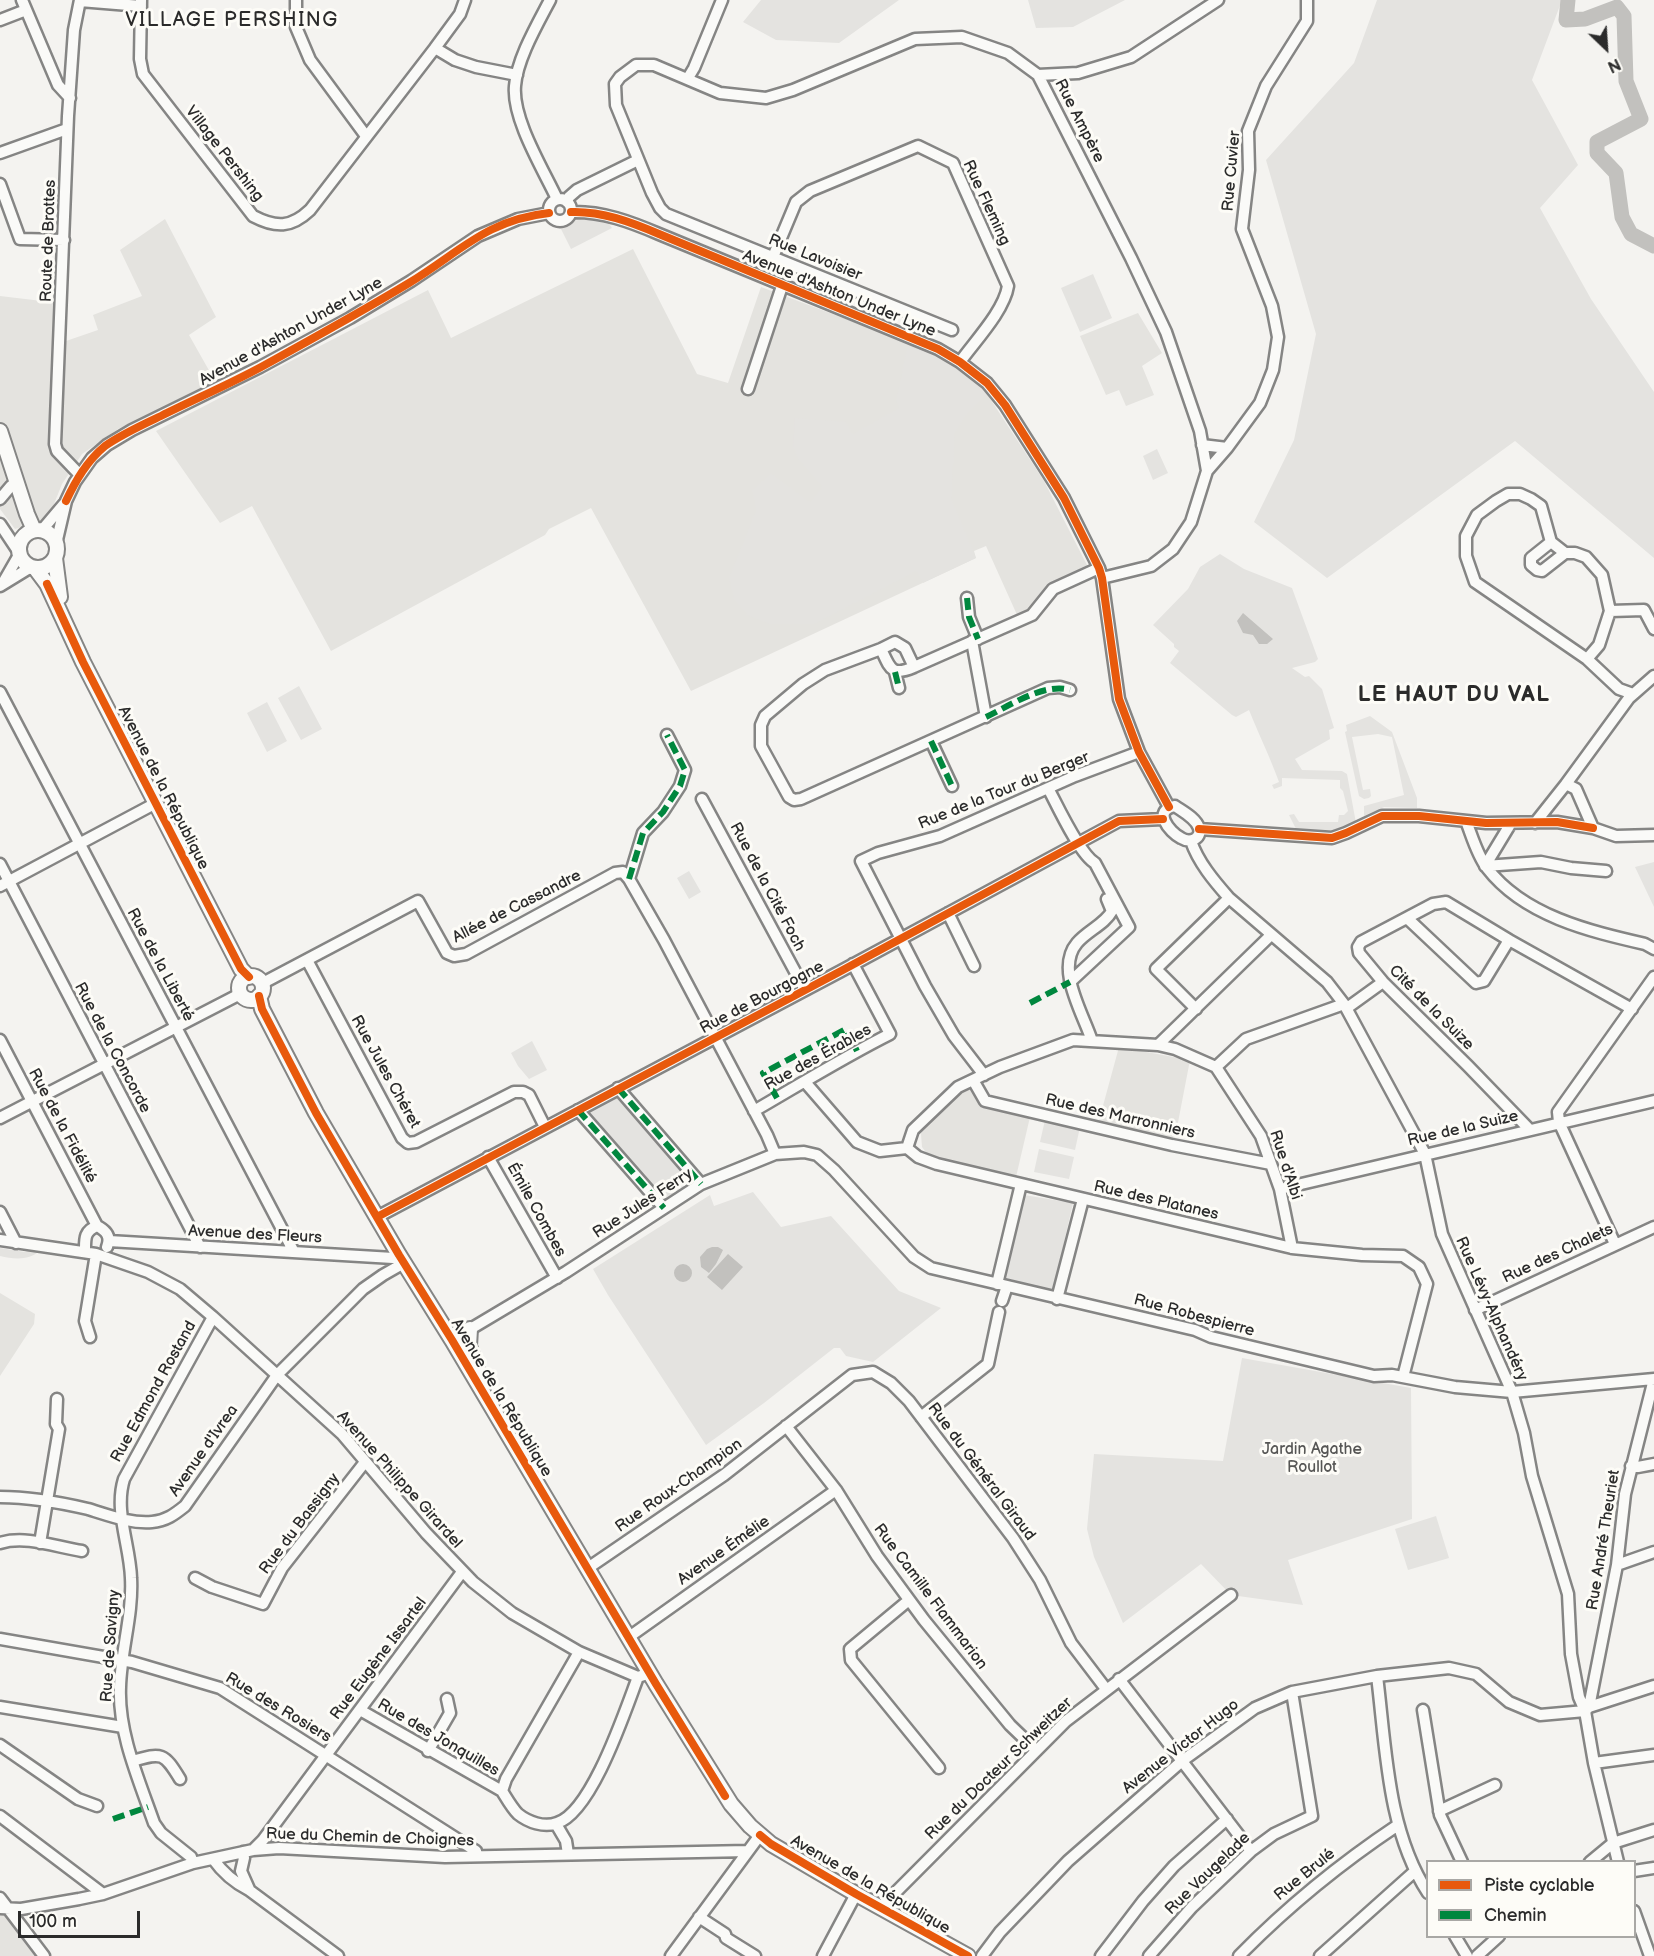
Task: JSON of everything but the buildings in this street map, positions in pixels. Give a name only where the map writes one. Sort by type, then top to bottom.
[{"type":"main road","points":[[0,431],[27,514],[24,563],[33,568],[49,565],[56,551],[50,534],[27,540]]},
{"type":"main road","points":[[0,452],[27,540]]},
{"type":"main road","name":"Avenue de la République","points":[[56,551],[56,581],[64,619]]},
{"type":"main road","name":"Avenue de la République","points":[[33,568],[47,584],[83,662],[316,1113],[401,1259],[452,1340],[629,1637],[644,1674],[725,1796],[750,1826],[771,1844],[855,1894],[968,1956]]},
{"type":"main road","points":[[470,1329],[469,1346],[478,1370],[482,1391]]},
{"type":"street","points":[[296,0],[296,27],[310,60],[366,136]]},
{"type":"street","name":"Village Pershing","points":[[141,3],[140,59],[143,74],[253,216],[268,224],[290,224],[310,210],[435,48],[460,14],[465,0]]},
{"type":"street","points":[[550,0],[517,75],[515,91],[522,126],[565,204],[567,218],[560,221],[553,219],[549,213],[551,203],[565,204]]},
{"type":"street","points":[[688,78],[722,0]]},
{"type":"street","points":[[1038,75],[1078,73],[1131,57],[1218,0]]},
{"type":"street","name":"Rue Cuvier","points":[[1207,471],[1260,403],[1273,370],[1278,337],[1272,306],[1242,229],[1249,170],[1248,131],[1266,86],[1306,21],[1307,0]]},
{"type":"street","points":[[80,1],[141,3]]},
{"type":"street","name":"Route de Brottes","points":[[80,1],[74,30],[68,129],[55,444],[57,451],[80,475]]},
{"type":"street","points":[[0,20],[24,5],[58,85],[70,98]]},
{"type":"street","name":"Rue Ampère","points":[[666,214],[652,193],[616,105],[615,84],[620,77],[636,65],[646,64],[688,78],[720,93],[766,98],[793,90],[915,39],[962,37],[1008,53],[1038,75],[1131,258],[1166,332],[1200,431],[1207,471],[1191,522],[1173,549],[1151,566],[1122,573],[1100,573],[1053,589],[1032,615],[903,672],[895,672]]},
{"type":"street","points":[[435,48],[455,60],[476,67],[506,71],[517,75]]},
{"type":"street","points":[[0,153],[68,129]]},
{"type":"street","name":"Rue Fleming","points":[[773,257],[796,202],[810,190],[918,146],[953,163],[1008,286],[999,309],[960,362]]},
{"type":"street","points":[[565,204],[577,190],[638,160]]},
{"type":"street","points":[[0,184],[21,239],[64,240]]},
{"type":"street","name":"Avenue d'Ashton Under Lyne","points":[[565,204],[588,213],[628,222],[913,338],[960,362],[987,383],[1005,405],[1064,498],[1100,573]]},
{"type":"street","name":"Avenue d'Ashton Under Lyne","points":[[1,585],[27,540],[66,501],[92,458],[107,445],[341,323],[411,281],[478,236],[518,219],[549,213]]},
{"type":"street","name":"Rue Lavoisier","points":[[666,214],[952,330]]},
{"type":"street","points":[[748,389],[782,286]]},
{"type":"street","points":[[1202,445],[1227,448]]},
{"type":"street","points":[[0,499],[11,486]]},
{"type":"street","points":[[1565,553],[1551,542],[1541,506],[1520,494],[1508,494],[1478,515],[1468,530],[1465,546],[1475,582],[1587,659],[1619,689],[1633,694]]},
{"type":"street","name":"Avenue d'Ashton Under Lyne","points":[[56,551],[66,501]]},
{"type":"street","points":[[3,528],[27,540]]},
{"type":"street","points":[[1551,542],[1531,558],[1532,565],[1537,570],[1542,571],[1565,553],[1575,553],[1586,557],[1602,575],[1610,610],[1599,645],[1587,659]]},
{"type":"street","points":[[1,585],[33,568]]},
{"type":"street","points":[[1100,573],[1119,699],[1139,752],[1169,807]]},
{"type":"street","points":[[967,598],[986,717]]},
{"type":"street","points":[[1610,610],[1644,610],[1654,629]]},
{"type":"street","points":[[914,667],[905,648],[895,642],[825,670],[803,684],[765,716],[761,725],[762,746],[789,797],[794,800],[801,799],[1048,688],[1060,687],[1070,690]]},
{"type":"street","points":[[881,649],[890,668],[895,672],[899,688]]},
{"type":"street","points":[[1535,822],[1633,694],[1654,676]]},
{"type":"street","name":"Rue de la Liberté","points":[[0,692],[294,1252]]},
{"type":"street","points":[[667,735],[685,770],[680,786],[663,812],[643,833],[626,876],[669,950],[775,1154]]},
{"type":"street","points":[[931,741],[952,786]]},
{"type":"street","name":"Rue de la Tour du Berger","points":[[984,1075],[954,1036],[925,986],[861,861],[878,853],[940,836],[1048,788],[1139,752]]},
{"type":"street","points":[[1566,784],[1576,789],[1593,828]]},
{"type":"street","points":[[1048,788],[1078,843],[1090,861],[1095,863],[1129,927],[1070,982]]},
{"type":"street","name":"Rue de la Cité Foch","points":[[702,799],[805,990]]},
{"type":"street","points":[[4,884],[156,803]]},
{"type":"street","points":[[1175,806],[1188,815],[1199,829],[1199,835],[1191,841],[1178,837],[1163,819],[1169,807],[1175,806]]},
{"type":"street","points":[[1199,829],[1332,838],[1382,816],[1419,816],[1511,823],[1557,822],[1593,828],[1616,836],[1654,835]]},
{"type":"street","name":"Rue de Bourgogne","points":[[377,1217],[1119,821],[1163,819]]},
{"type":"street","points":[[1466,821],[1485,866],[1506,888],[1526,904],[1566,921],[1645,944],[1654,949]]},
{"type":"street","points":[[1485,866],[1511,823]]},
{"type":"street","name":"Rue Lévy-Alphandéry","points":[[1191,841],[1215,883],[1229,898],[1327,982],[1345,1006],[1425,1154],[1442,1234],[1512,1392],[1524,1433],[1532,1476],[1568,1594],[1571,1654],[1579,1697],[1587,1709],[1594,1763],[1617,1860]]},
{"type":"street","points":[[1090,861],[1089,865],[1112,911],[1075,945],[1068,962],[1070,982],[1092,1041]]},
{"type":"street","points":[[1485,866],[1541,862],[1571,868],[1606,871]]},
{"type":"street","name":"Rue de la Concorde","points":[[0,864],[4,884],[104,1064],[200,1246]]},
{"type":"street","name":"Allée de Cassandre","points":[[307,960],[418,901],[447,953],[454,957],[466,954],[615,873],[626,876]]},
{"type":"street","points":[[1196,1009],[1156,969],[1229,898]]},
{"type":"street","name":"Cité de la Suize","points":[[1529,1129],[1383,982],[1359,953],[1358,947],[1361,942],[1433,904],[1446,902],[1632,1009]]},
{"type":"street","points":[[948,913],[974,966]]},
{"type":"street","points":[[1407,918],[1476,983],[1484,981],[1509,940]]},
{"type":"street","points":[[1158,1045],[1271,935]]},
{"type":"street","points":[[0,1118],[307,960]]},
{"type":"street","name":"Rue Jules Chéret","points":[[307,960],[402,1138],[408,1143],[416,1142],[514,1092],[524,1092],[529,1095],[545,1127]]},
{"type":"street","name":"Rue des Érables","points":[[754,1111],[890,1034],[853,964]]},
{"type":"street","points":[[1615,1244],[1559,1122],[1558,1112],[1654,976]]},
{"type":"street","points":[[805,1082],[857,1142],[880,1151],[908,1148],[913,1130],[958,1087],[1073,1040],[1158,1045],[1176,1049],[1216,1067],[1246,1039],[1345,1006],[1383,982]]},
{"type":"street","name":"Rue de la Fidélité","points":[[0,1040],[97,1226]]},
{"type":"street","name":"Rue d'Albi","points":[[1216,1067],[1261,1136],[1280,1188],[1292,1248]]},
{"type":"street","name":"Rue des Marronniers","points":[[972,1080],[985,1101],[1172,1145],[1271,1164]]},
{"type":"street","points":[[618,1088],[701,1184]]},
{"type":"street","name":"Rue de la Suize","points":[[1280,1188],[1654,1101]]},
{"type":"street","points":[[578,1110],[664,1208]]},
{"type":"street","name":"Rue des Platanes","points":[[908,1148],[918,1157],[937,1164],[1292,1248],[1362,1255],[1403,1256],[1419,1267],[1427,1284],[1403,1377]]},
{"type":"street","name":"Rue Robespierre","points":[[775,1154],[804,1152],[817,1155],[834,1170],[922,1264],[1002,1285],[1195,1330],[1222,1340],[1367,1374],[1403,1377],[1455,1387],[1512,1392],[1654,1379]]},
{"type":"street","name":"Rue Jules Ferry","points":[[452,1340],[557,1278],[701,1184],[775,1154]]},
{"type":"street","name":"Émile Combes","points":[[488,1157],[557,1278]]},
{"type":"street","points":[[921,1418],[988,1364],[1021,1184]]},
{"type":"street","points":[[1057,1299],[1083,1199]]},
{"type":"street","points":[[0,1212],[16,1244]]},
{"type":"street","points":[[85,1251],[85,1235],[89,1229],[97,1226],[106,1231],[109,1241],[100,1255],[85,1321],[90,1337]]},
{"type":"street","name":"Rue des Chalets","points":[[1475,1310],[1654,1227]]},
{"type":"street","name":"Avenue Philippe Girardel","points":[[0,1240],[100,1255],[165,1280],[180,1289],[342,1434],[462,1572],[512,1613],[579,1652],[644,1674]]},
{"type":"street","name":"Avenue des Fleurs","points":[[109,1241],[401,1259]]},
{"type":"street","name":"Avenue d'Ivrea","points":[[0,1497],[47,1500],[143,1522],[161,1521],[175,1514],[185,1506],[277,1375],[363,1289],[401,1259]]},
{"type":"street","name":"Rue Edmond Rostand","points":[[121,1518],[124,1479],[213,1317]]},
{"type":"street","name":"Rue du Général Giraud","points":[[786,1426],[852,1375],[873,1372],[891,1383],[909,1401],[1013,1538],[1040,1580],[1071,1643],[1106,1689]]},
{"type":"street","name":"Rue André Theuriet","points":[[1587,1709],[1617,1565],[1625,1494],[1654,1379]]},
{"type":"street","points":[[40,1543],[59,1429],[56,1424],[57,1399]]},
{"type":"street","name":"Rue Roux-Champion","points":[[588,1569],[724,1474],[786,1426]]},
{"type":"street","name":"Rue Camille Flammarion","points":[[786,1426],[836,1490],[877,1556],[909,1600],[1010,1725],[1036,1750]]},
{"type":"street","name":"Rue du Bassigny","points":[[195,1578],[212,1587],[263,1604],[282,1568],[365,1462]]},
{"type":"street","points":[[1631,1466],[1654,1464]]},
{"type":"street","name":"Avenue Émélie","points":[[629,1637],[836,1490]]},
{"type":"street","name":"Rue de Savigny","points":[[121,1518],[131,1576],[131,1607],[120,1686],[123,1727],[157,1828],[191,1857],[193,1863]]},
{"type":"street","points":[[0,1543],[19,1540],[82,1551]]},
{"type":"street","points":[[1617,1565],[1654,1552]]},
{"type":"street","name":"Rue Eugène Issartel","points":[[248,1851],[263,1840],[462,1572]]},
{"type":"street","name":"Rue du Docteur Schweitzer","points":[[881,1907],[1066,1721],[1231,1595]]},
{"type":"street","points":[[909,1600],[850,1649],[851,1660],[939,1768]]},
{"type":"street","name":"Rue des Rosiers","points":[[0,1639],[123,1661],[220,1688],[476,1851],[477,1856]]},
{"type":"street","points":[[579,1652],[506,1779],[502,1791],[518,1813],[532,1822],[556,1824],[568,1817],[582,1800],[603,1766],[644,1674]]},
{"type":"street","name":"Avenue Victor Hugo","points":[[982,1956],[1000,1932],[1068,1861],[1182,1761],[1255,1708],[1292,1692],[1377,1676],[1449,1668],[1476,1674],[1509,1702],[1540,1715],[1587,1709],[1654,1686]]},
{"type":"street","points":[[1377,1676],[1398,1825],[1414,1872],[1426,1890]]},
{"type":"street","points":[[1119,1679],[1251,1851]]},
{"type":"street","name":"Rue Vaugelade","points":[[1149,1956],[1192,1907],[1251,1851],[1274,1834],[1312,1816],[1292,1692]]},
{"type":"street","points":[[428,1750],[450,1713],[447,1699]]},
{"type":"street","points":[[0,1707],[123,1727]]},
{"type":"street","name":"Rue des Jonquilles","points":[[360,1710],[502,1791]]},
{"type":"street","points":[[1423,1710],[1439,1811],[1461,1860]]},
{"type":"street","points":[[0,1745],[78,1799],[97,1806]]},
{"type":"street","points":[[133,1761],[160,1755],[169,1760],[180,1779]]},
{"type":"street","points":[[1594,1763],[1654,1755]]},
{"type":"street","points":[[1439,1811],[1495,1785]]},
{"type":"street","points":[[0,1816],[103,1894]]},
{"type":"street","points":[[1101,1956],[1143,1901],[1174,1866],[1227,1819]]},
{"type":"street","points":[[556,1824],[561,1830],[568,1854]]},
{"type":"street","name":"Rue Brulé","points":[[1239,1956],[1275,1919],[1313,1886],[1356,1852],[1398,1825]]},
{"type":"street","points":[[1592,1860],[1613,1843],[1654,1830]]},
{"type":"street","points":[[671,1956],[760,1835]]},
{"type":"street","name":"Rue du Chemin de Choignes","points":[[4,1908],[21,1909],[103,1894],[193,1863],[248,1851],[279,1848],[445,1857],[748,1851]]},
{"type":"street","points":[[230,1878],[241,1871],[248,1851]]},
{"type":"street","points":[[213,1859],[222,1872],[338,1956]]},
{"type":"street","points":[[1636,1871],[1654,1868]]},
{"type":"street","points":[[241,1871],[249,1890]]},
{"type":"street","points":[[1320,1956],[1414,1872]]},
{"type":"street","points":[[823,1956],[855,1894]]},
{"type":"street","points":[[0,1898],[4,1908],[44,1956]]},
{"type":"street","points":[[1636,1914],[1650,1956]]},
{"type":"street","points":[[699,1917],[754,1956]]},
{"type":"street","points":[[1456,1938],[1467,1956]]},
{"type":"street","points":[[1477,1956],[1497,1938]]},
{"type":"shaded area","points":[[165,219],[216,317],[189,335],[215,381],[118,429],[82,454],[62,484],[48,519],[15,529],[0,509],[0,296],[67,304],[66,341],[98,330],[93,315],[142,296],[120,250]]},
{"type":"shaded area","points":[[633,249],[697,374],[728,383],[761,287],[912,344],[952,362],[970,376],[987,394],[1044,481],[1088,567],[1046,588],[1033,609],[1018,617],[986,546],[974,551],[976,558],[691,691],[591,508],[549,529],[545,535],[331,651],[252,506],[220,523],[156,431],[428,290],[451,338]]},
{"type":"shaded area","points":[[1138,313],[1162,353],[1142,366],[1154,395],[1126,406],[1119,390],[1106,395],[1080,336]]},
{"type":"shaded area","points":[[1243,613],[1273,639],[1267,644],[1259,644],[1253,635],[1243,633],[1237,621]]},
{"type":"shaded area","points":[[1119,1047],[1190,1060],[1175,1138],[1098,1124]]},
{"type":"shaded area","points":[[966,1089],[972,1090],[976,1100],[984,1105],[1030,1117],[1016,1177],[935,1159],[928,1155],[922,1147],[923,1126]]},
{"type":"shaded area","points":[[712,1247],[723,1250],[709,1273],[701,1267],[700,1257]]},
{"type":"shaded area","points":[[728,1254],[743,1267],[722,1290],[707,1277]]},
{"type":"shaded area","points":[[683,1264],[689,1267],[692,1273],[689,1279],[683,1282],[677,1279],[674,1273],[677,1267]]},
{"type":"shaded area","points":[[0,1293],[35,1314],[34,1324],[0,1376]]},
{"type":"shaded area","points":[[0,1906],[37,1956],[0,1956]]},
{"type":"green space","points":[[761,0],[899,0],[839,43],[776,40],[743,22]]},
{"type":"green space","points":[[1028,0],[1125,0],[1073,27],[1036,28]]},
{"type":"green space","points":[[1377,0],[1562,0],[1532,80],[1578,165],[1540,208],[1591,299],[1654,392],[1654,558],[1515,441],[1327,578],[1254,522],[1294,440],[1316,334],[1266,160],[1354,63]]},
{"type":"green space","points":[[584,219],[609,224],[612,228],[571,249],[560,227]]},
{"type":"green space","points":[[1093,274],[1112,318],[1080,332],[1061,288]]},
{"type":"green space","points":[[912,344],[952,362],[970,376],[987,394],[967,414],[955,433],[951,498],[976,558],[923,583],[916,571],[814,624],[770,624],[747,615],[734,600],[729,578],[756,510],[752,490],[771,473],[810,502],[822,487],[798,459],[793,447],[795,418],[846,422],[853,434],[899,408],[896,401],[907,349]]},
{"type":"green space","points":[[1157,449],[1168,473],[1153,480],[1143,456]]},
{"type":"green space","points":[[1220,554],[1244,569],[1292,588],[1318,659],[1315,662],[1292,668],[1305,677],[1309,676],[1322,689],[1334,728],[1329,730],[1330,739],[1295,759],[1302,770],[1342,771],[1347,774],[1356,823],[1335,833],[1298,833],[1289,815],[1294,814],[1299,822],[1338,822],[1339,815],[1344,815],[1348,811],[1343,791],[1340,788],[1340,780],[1282,778],[1282,786],[1274,789],[1272,785],[1279,782],[1249,710],[1236,717],[1232,715],[1170,663],[1179,651],[1153,625],[1188,589],[1200,567]]},
{"type":"green space","points":[[299,686],[322,729],[301,740],[278,698]]},
{"type":"green space","points":[[267,702],[287,741],[267,752],[247,713]]},
{"type":"green space","points":[[1370,716],[1392,732],[1417,798],[1417,808],[1384,807],[1364,816],[1364,806],[1404,795],[1392,737],[1378,734],[1352,737],[1363,790],[1370,789],[1371,796],[1364,799],[1359,796],[1345,732],[1347,731],[1346,725]]},
{"type":"green space","points":[[1654,862],[1654,907],[1635,867]]},
{"type":"green space","points":[[689,871],[701,892],[689,899],[677,878]]},
{"type":"green space","points":[[532,1041],[547,1070],[529,1079],[511,1053]]},
{"type":"green space","points":[[616,1097],[693,1183],[666,1201],[586,1114]]},
{"type":"green space","points":[[1045,1120],[1080,1127],[1075,1150],[1040,1142]]},
{"type":"green space","points":[[1039,1149],[1074,1157],[1069,1179],[1034,1172]]},
{"type":"green space","points":[[753,1192],[781,1227],[831,1216],[899,1291],[941,1308],[873,1362],[846,1356],[840,1348],[834,1348],[706,1445],[593,1269],[710,1195],[714,1206]]},
{"type":"green space","points":[[1024,1195],[1073,1203],[1053,1291],[1006,1278]]},
{"type":"green space","points":[[0,1248],[25,1252],[39,1251],[26,1258],[15,1258],[0,1256]]},
{"type":"green space","name":"Jardin Agathe Roullot","points":[[1242,1358],[1411,1388],[1412,1519],[1288,1560],[1303,1605],[1231,1595],[1201,1564],[1123,1623],[1094,1557],[1087,1529],[1094,1454],[1223,1461]]},
{"type":"green space","points":[[1436,1516],[1449,1558],[1408,1570],[1395,1529]]},
{"type":"waterway","points":[[1568,0],[1566,20],[1585,19],[1617,7],[1624,16],[1626,81],[1641,119],[1597,142],[1597,153],[1616,173],[1622,217],[1631,234],[1654,246]]},
{"type":"marked path","points":[[967,598],[969,617],[978,639]]},
{"type":"marked path","points":[[895,672],[899,688]]},
{"type":"marked path","points":[[986,717],[1038,692],[1060,688],[1070,690]]},
{"type":"marked path","points":[[629,879],[643,833],[663,812],[680,786],[685,770],[667,735]]},
{"type":"marked path","points":[[931,741],[952,786]]},
{"type":"marked path","points":[[1030,1003],[1070,982]]},
{"type":"marked path","points":[[777,1098],[763,1073],[846,1029],[857,1051]]},
{"type":"marked path","points":[[618,1088],[701,1184]]},
{"type":"marked path","points":[[578,1110],[664,1208]]},
{"type":"marked path","points":[[113,1819],[148,1807]]},
{"type":"cycle path","points":[[571,212],[605,215],[627,222],[938,349],[960,362],[987,383],[1005,405],[1064,498],[1099,568],[1119,699],[1139,752],[1169,807]]},
{"type":"cycle path","points":[[66,501],[87,464],[105,446],[118,438],[251,373],[318,336],[409,283],[490,230],[527,217],[549,213]]},
{"type":"cycle path","points":[[47,584],[83,662],[241,969],[249,977]]},
{"type":"cycle path","points":[[1199,829],[1332,838],[1382,816],[1419,816],[1486,823],[1557,822],[1593,828]]},
{"type":"cycle path","points":[[377,1217],[1119,821],[1163,819]]},
{"type":"cycle path","points":[[259,996],[262,1009],[316,1113],[725,1796]]},
{"type":"cycle path","points":[[760,1835],[771,1844],[856,1894],[968,1956]]},
{"type":"district","name":"VILLAGE PERSHING","points":[[232,21]]},
{"type":"district","name":"LE HAUT DU VAL","points":[[1454,695]]}]
